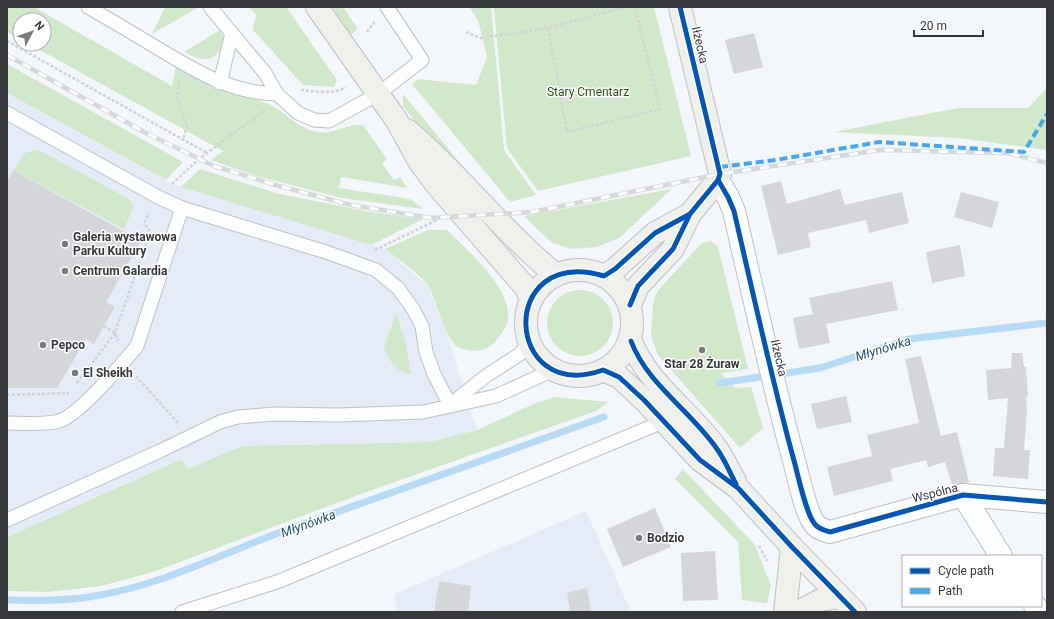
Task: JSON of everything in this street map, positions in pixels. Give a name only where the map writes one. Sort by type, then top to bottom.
[{"type":"main road","points":[[317,7],[397,121],[419,161],[435,183],[526,288],[530,298],[525,325],[529,342],[539,359],[551,371],[576,375],[591,374],[603,370],[621,356],[630,341],[633,321],[630,305],[615,284],[604,276],[589,272],[570,271],[556,275],[544,283],[530,298]]},
{"type":"main road","name":"Iłżecka","points":[[680,7],[720,167],[718,180]]},
{"type":"main road","points":[[397,121],[433,152],[480,203],[530,253],[556,275]]},
{"type":"main road","points":[[630,305],[638,286],[673,249],[690,214],[718,180]]},
{"type":"main road","points":[[604,276],[615,269],[655,233],[690,214]]},
{"type":"main road","points":[[630,341],[636,355],[717,449],[738,488]]},
{"type":"main road","points":[[603,370],[619,377],[665,421],[700,460],[738,488],[792,547],[838,604]]},
{"type":"main road","points":[[785,612],[791,569],[792,547]]},
{"type":"main road","points":[[798,612],[821,600],[838,604],[854,612]]},
{"type":"street","name":"Iłżecka","points":[[718,180],[734,211],[776,394],[810,516],[820,529],[830,532]]},
{"type":"street","name":"Wspólna","points":[[830,532],[963,495],[1047,502]]},
{"type":"street","points":[[963,495],[1000,555]]},
{"type":"lane","points":[[88,7],[181,63],[220,83],[250,92],[279,96]]},
{"type":"lane","points":[[210,7],[265,73],[279,96],[298,112],[314,120],[329,121],[378,94],[422,60],[387,7]]},
{"type":"lane","points":[[220,83],[232,33]]},
{"type":"lane","points":[[7,113],[158,197],[182,208],[326,252],[376,270],[398,288],[422,326],[426,352],[434,374],[450,405]]},
{"type":"lane","points":[[7,423],[60,421],[73,413],[124,362],[136,346],[182,208]]},
{"type":"lane","points":[[450,405],[486,376],[520,354],[529,342]]},
{"type":"lane","points":[[7,520],[160,451],[220,422],[238,417],[274,414],[338,415],[423,412],[496,396],[551,371]]},
{"type":"lane","points":[[182,612],[277,582],[665,421]]},
{"type":"path","points":[[466,32],[481,38],[548,28],[625,7]]},
{"type":"path","points":[[548,28],[567,132],[660,109],[634,7]]},
{"type":"path","points":[[7,41],[207,153]]},
{"type":"path","points":[[181,63],[177,98],[186,126],[183,140]]},
{"type":"path","points":[[298,90],[339,92],[348,86]]},
{"type":"path","points":[[169,184],[173,183],[207,153],[279,96]]},
{"type":"path","points":[[74,387],[115,333],[147,241],[149,230],[144,223],[152,209]]},
{"type":"path","points":[[375,250],[443,217]]},
{"type":"path","points":[[104,326],[115,333],[119,345]]},
{"type":"path","points":[[132,371],[181,426]]},
{"type":"path","points":[[7,395],[70,392]]},
{"type":"shaded area","points":[[7,93],[172,184],[385,249],[428,286],[447,334],[477,430],[429,442],[243,446],[187,469],[182,459],[7,537]]},
{"type":"shaded area","points":[[586,511],[631,612],[396,612],[395,594]]},
{"type":"green space","points":[[7,7],[34,7],[43,12],[12,12],[12,35],[7,32]]},
{"type":"green space","points":[[165,7],[199,7],[152,34]]},
{"type":"green space","points":[[249,7],[286,7],[337,80],[334,87],[303,85],[253,30],[256,14]]},
{"type":"green space","points":[[332,7],[343,7],[358,29],[351,35]]},
{"type":"green space","points":[[469,7],[491,7],[504,150],[536,195],[510,202],[412,84],[418,79],[476,85],[487,57],[478,20]]},
{"type":"green space","name":"Stary Cmentarz","points":[[494,7],[654,7],[691,156],[538,191],[507,148]]},
{"type":"green space","points":[[52,17],[172,86],[176,66],[213,87],[274,107],[300,125],[311,130],[318,132],[330,132],[351,126],[363,125],[387,159],[382,163],[394,180],[400,177],[407,188],[341,177],[339,188],[410,199],[423,209],[342,198],[256,176],[211,160],[223,151],[44,52],[52,52]]},
{"type":"green space","points":[[220,30],[223,44],[216,56],[200,59],[184,52]]},
{"type":"green space","points":[[7,64],[183,162],[166,180],[7,93]]},
{"type":"green space","points":[[1047,88],[1047,150],[958,138],[834,132],[958,108],[1028,108]]},
{"type":"green space","points":[[403,94],[498,209],[420,128],[403,106]]},
{"type":"green space","points":[[39,150],[127,198],[134,206],[124,229],[13,170],[25,153]]},
{"type":"green space","points":[[200,169],[279,194],[371,212],[423,219],[371,245],[181,187]]},
{"type":"green space","points":[[672,189],[619,238],[597,247],[571,249],[551,242],[524,216]]},
{"type":"green space","points":[[428,230],[447,230],[488,272],[497,285],[508,310],[507,323],[498,339],[491,346],[482,350],[468,350],[460,348],[455,344],[446,330],[429,287],[416,273],[385,249]]},
{"type":"green space","points":[[711,241],[718,247],[748,369],[721,373],[735,388],[751,387],[763,428],[740,448],[658,355],[651,336],[653,305],[655,296],[660,288],[702,243]]},
{"type":"green space","points":[[580,290],[593,293],[603,300],[610,310],[613,323],[610,336],[603,346],[593,353],[580,356],[567,353],[557,346],[550,336],[547,323],[550,310],[557,300],[567,293]]},
{"type":"green space","points":[[396,313],[406,344],[411,375],[406,374],[394,365],[384,348]]},
{"type":"green space","points":[[555,397],[608,402],[596,411],[358,495],[153,572],[101,586],[48,592],[7,591],[7,537],[182,459],[187,469],[243,446],[429,442],[477,430],[536,403]]},
{"type":"green space","points":[[683,469],[755,545],[771,586],[767,603],[742,600],[738,542],[675,479]]},
{"type":"building","points":[[754,33],[763,67],[734,74],[725,40]]},
{"type":"building","name":"Centrum Galardia","points":[[13,170],[141,241],[106,302],[115,307],[94,344],[86,339],[57,388],[7,388],[7,182]]},
{"type":"building","points":[[781,181],[787,204],[840,189],[845,205],[902,192],[909,223],[869,233],[866,220],[808,233],[811,247],[778,255],[761,186]]},
{"type":"building","points":[[961,192],[999,202],[992,228],[954,217]]},
{"type":"building","points":[[960,245],[965,276],[932,283],[926,252]]},
{"type":"building","points":[[892,281],[898,310],[826,324],[830,343],[799,349],[793,318],[813,314],[809,298]]},
{"type":"building","points":[[1012,353],[1022,353],[1024,367],[1026,367],[1028,396],[1026,397],[1027,410],[1024,450],[1030,450],[1028,479],[993,476],[995,448],[1004,448],[1008,398],[988,400],[986,370],[1011,368]]},
{"type":"building","points":[[921,356],[941,436],[957,432],[969,482],[952,485],[945,462],[928,467],[926,460],[890,469],[893,481],[834,496],[827,467],[872,456],[867,435],[919,423],[905,359]]},
{"type":"building","points":[[846,396],[852,422],[817,429],[811,404]]},
{"type":"building","name":"Bodzio","points":[[655,508],[671,547],[623,567],[607,529]]},
{"type":"building","points":[[715,551],[718,600],[683,601],[681,553]]},
{"type":"building","points":[[439,581],[471,586],[468,612],[434,612]]},
{"type":"building","points":[[587,588],[591,612],[570,612],[567,593]]},
{"type":"waterway","name":"Młynówka","points":[[720,383],[820,368],[909,339],[1047,323]]},
{"type":"waterway","name":"Młynówka","points":[[7,600],[84,598],[121,591],[146,584],[171,576],[292,528],[604,417]]},
{"type":"railway","points":[[7,55],[144,132],[214,166],[279,186],[351,205],[430,218],[532,212],[720,174],[880,150],[1007,153],[1047,163]]},
{"type":"marked path","points":[[720,167],[776,160],[879,142],[1024,152],[1047,114]]},
{"type":"cycle path","points":[[630,305],[638,286],[673,249],[690,214],[718,180],[720,174],[680,7]]},
{"type":"cycle path","points":[[718,180],[734,211],[785,427],[805,501],[811,517],[817,527],[830,532],[963,495],[1047,502]]},
{"type":"cycle path","points":[[690,214],[655,233],[615,269],[604,276],[569,273],[544,283],[530,301],[526,324],[531,347],[546,366],[570,375],[603,370],[619,377],[644,400],[700,460],[738,488],[792,547],[855,612]]},
{"type":"cycle path","points":[[631,341],[638,356],[658,384],[695,422],[717,449],[736,484]]},
{"type":"place","name":"Galeria wystawowa Parku Kultury","points":[[65,244]]},
{"type":"place","name":"Centrum Galardia","points":[[65,271]]},
{"type":"place","name":"Pepco","points":[[43,345]]},
{"type":"place","name":"Star 28 Żuraw","points":[[702,350]]},
{"type":"place","name":"El Sheikh","points":[[75,373]]},
{"type":"place","name":"Bodzio","points":[[639,538]]}]
